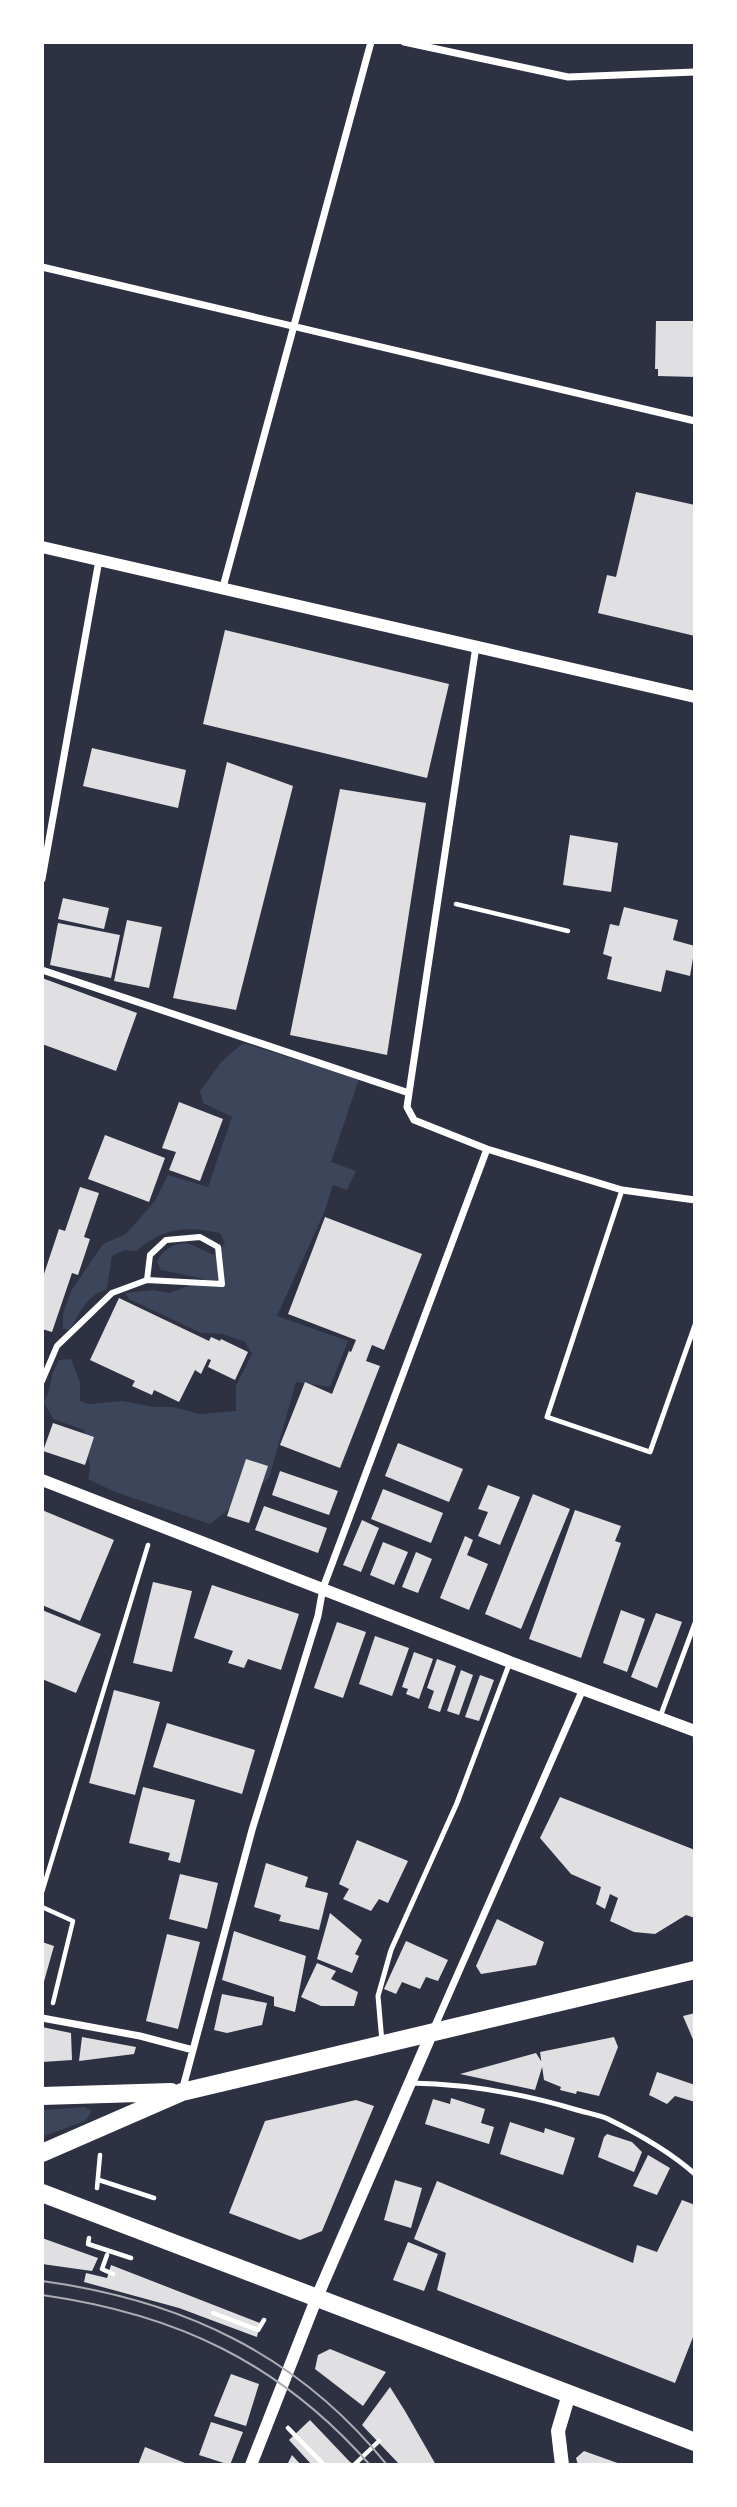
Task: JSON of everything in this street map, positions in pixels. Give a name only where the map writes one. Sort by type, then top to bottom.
[{"type":"main road","points":[[42,2153],[182,2092],[695,1970]]},
{"type":"main road","points":[[42,2096],[182,2092]]},
{"type":"main road","points":[[42,2193],[695,2442]]},
{"type":"main road","points":[[562,2465],[558,2431],[569,2394]]},
{"type":"street","points":[[223,587],[371,42]]},
{"type":"street","points":[[404,42],[568,77],[695,72]]},
{"type":"street","points":[[42,267],[695,421]]},
{"type":"street","points":[[42,547],[695,697]]},
{"type":"street","points":[[42,879],[99,560]]},
{"type":"street","points":[[476,646],[407,1107],[414,1120],[487,1149],[622,1190],[695,1200]]},
{"type":"street","points":[[42,970],[409,1093]]},
{"type":"street","points":[[182,2092],[252,1830],[318,1616],[323,1588],[487,1149]]},
{"type":"street","points":[[42,1381],[57,1346],[112,1293],[147,1280],[222,1284],[218,1247],[200,1237],[166,1240],[150,1255],[147,1280]]},
{"type":"street","points":[[42,1480],[695,1731]]},
{"type":"street","points":[[251,2465],[317,2297],[583,1689]]},
{"type":"street","points":[[45,2019],[140,2036],[193,2050]]},
{"type":"lane","points":[[622,1190],[547,1418],[650,1452],[695,1325]]},
{"type":"lane","points":[[660,1717],[695,1623]]},
{"type":"lane","points":[[382,2046],[378,1996],[391,1950],[457,1803],[510,1662]]},
{"type":"lane","points":[[411,2083],[471,2088],[553,2103],[606,2118],[676,2158],[695,2174]]},
{"type":"path","points":[[438,899],[568,931]]},
{"type":"path","points":[[42,1892],[155,1524]]},
{"type":"path","points":[[42,1907],[73,1921],[45,2019]]},
{"type":"path","points":[[99,2180],[154,2198]]},
{"type":"path","points":[[88,2244],[131,2258]]},
{"type":"path","points":[[107,2255],[102,2269],[113,2274]]},
{"type":"path","points":[[213,2313],[258,2330],[264,2320]]},
{"type":"path","points":[[272,2412],[324,2465]]},
{"type":"path","points":[[354,2465],[379,2441]]},
{"type":"shaded area","points":[[243,1043],[359,1079],[331,1162],[356,1171],[347,1190],[333,1185],[324,1213],[277,1316],[348,1341],[330,1387],[296,1382],[269,1478],[210,1524],[115,1492],[88,1479],[90,1469],[84,1430],[53,1419],[44,1402],[59,1360],[71,1359],[80,1383],[80,1401],[89,1404],[123,1401],[154,1407],[173,1407],[200,1414],[236,1411],[236,1386],[252,1354],[245,1342],[223,1334],[201,1333],[129,1299],[125,1293],[153,1290],[170,1293],[205,1279],[161,1270],[157,1262],[167,1250],[181,1243],[214,1255],[225,1243],[220,1233],[196,1229],[175,1230],[156,1237],[136,1251],[124,1250],[112,1256],[107,1289],[88,1301],[69,1330],[63,1329],[63,1314],[71,1291],[103,1244],[126,1234],[155,1201],[168,1175],[208,1187],[232,1117],[203,1103],[200,1091],[222,1061]]},
{"type":"shaded area","points":[[85,2107],[92,2111],[85,2121],[42,2137],[42,2110]]},
{"type":"building","points":[[656,321],[695,321],[695,377],[658,376],[658,369],[655,369]]},
{"type":"building","points":[[636,492],[695,505],[695,636],[598,613],[607,575],[616,577]]},
{"type":"building","points":[[225,630],[449,684],[427,778],[203,724]]},
{"type":"building","points":[[92,748],[186,770],[178,808],[83,786]]},
{"type":"building","points":[[227,762],[293,786],[236,1010],[173,998]]},
{"type":"building","points":[[340,789],[426,803],[387,1055],[290,1035]]},
{"type":"building","points":[[570,835],[618,843],[611,892],[563,885]]},
{"type":"building","points":[[63,898],[109,908],[104,929],[58,919]]},
{"type":"building","points":[[624,907],[678,920],[673,940],[695,946],[690,976],[666,970],[661,992],[607,979],[612,957],[603,954],[610,924],[619,926]]},
{"type":"building","points":[[127,920],[162,927],[149,988],[114,981]]},
{"type":"building","points":[[58,923],[120,935],[111,978],[50,965]]},
{"type":"building","points":[[42,978],[137,1013],[116,1071],[42,1044]]},
{"type":"building","points":[[179,1102],[223,1119],[200,1181],[169,1170],[176,1152],[162,1148]]},
{"type":"building","points":[[105,1135],[165,1158],[149,1202],[88,1179]]},
{"type":"building","points":[[80,1187],[99,1193],[84,1237],[90,1239],[78,1275],[72,1273],[52,1332],[42,1329],[42,1280],[59,1229],[65,1231]]},
{"type":"building","points":[[325,1217],[422,1254],[384,1350],[372,1345],[366,1361],[380,1366],[340,1468],[280,1445],[305,1382],[332,1394],[356,1340],[288,1314]]},
{"type":"building","points":[[119,1298],[209,1341],[211,1337],[220,1341],[221,1339],[248,1352],[235,1380],[208,1367],[211,1360],[208,1359],[201,1374],[195,1370],[179,1402],[154,1390],[152,1395],[132,1386],[135,1381],[90,1360]]},
{"type":"building","points":[[53,1423],[94,1437],[85,1465],[43,1451]]},
{"type":"building","points":[[398,1443],[463,1469],[449,1502],[385,1476]]},
{"type":"building","points":[[246,1459],[268,1466],[249,1523],[227,1516]]},
{"type":"building","points":[[280,1471],[338,1491],[329,1515],[272,1495]]},
{"type":"building","points":[[488,1485],[520,1497],[500,1545],[478,1536],[488,1512],[478,1509]]},
{"type":"building","points":[[383,1489],[443,1513],[431,1543],[371,1519]]},
{"type":"building","points":[[533,1494],[570,1509],[521,1629],[485,1614]]},
{"type":"building","points":[[264,1506],[327,1528],[318,1553],[255,1530]]},
{"type":"building","points":[[42,1510],[114,1540],[80,1621],[42,1605]]},
{"type":"building","points":[[575,1510],[621,1526],[615,1541],[621,1543],[581,1658],[529,1639]]},
{"type":"building","points":[[362,1520],[379,1528],[361,1572],[343,1565]]},
{"type":"building","points":[[465,1536],[473,1540],[467,1555],[488,1564],[469,1610],[440,1598]]},
{"type":"building","points":[[383,1542],[408,1552],[394,1585],[370,1575]]},
{"type":"building","points":[[416,1552],[432,1559],[418,1593],[402,1587]]},
{"type":"building","points":[[153,1582],[192,1591],[172,1672],[133,1663]]},
{"type":"building","points":[[212,1585],[299,1614],[281,1670],[248,1659],[244,1668],[228,1663],[233,1651],[194,1638]]},
{"type":"building","points":[[42,1610],[101,1634],[76,1693],[42,1679]]},
{"type":"building","points":[[621,1610],[645,1619],[627,1672],[603,1663]]},
{"type":"building","points":[[656,1613],[682,1622],[657,1688],[631,1677]]},
{"type":"building","points":[[337,1622],[366,1632],[343,1698],[314,1688]]},
{"type":"building","points":[[375,1636],[409,1648],[392,1696],[359,1684]]},
{"type":"building","points":[[414,1652],[433,1659],[419,1699],[406,1694],[408,1689],[402,1687]]},
{"type":"building","points":[[437,1659],[456,1666],[440,1712],[428,1708],[434,1691],[427,1688]]},
{"type":"building","points":[[461,1670],[473,1675],[459,1715],[447,1711]]},
{"type":"building","points":[[480,1675],[494,1680],[479,1721],[465,1717]]},
{"type":"building","points":[[114,1690],[160,1702],[135,1795],[89,1783]]},
{"type":"building","points":[[167,1723],[255,1750],[242,1794],[153,1767]]},
{"type":"building","points":[[143,1787],[195,1800],[180,1863],[168,1860],[170,1853],[129,1843]]},
{"type":"building","points":[[560,1797],[695,1850],[695,1918],[686,1915],[655,1934],[634,1932],[610,1921],[618,1898],[610,1894],[605,1909],[596,1904],[601,1887],[571,1874],[540,1838]]},
{"type":"building","points":[[357,1840],[408,1861],[388,1903],[379,1899],[371,1911],[343,1899],[349,1889],[339,1884]]},
{"type":"building","points":[[266,1863],[308,1877],[305,1887],[328,1893],[319,1930],[279,1921],[281,1915],[254,1907]]},
{"type":"building","points":[[180,1874],[218,1883],[207,1929],[169,1919]]},
{"type":"building","points":[[330,1913],[362,1940],[355,1954],[359,1956],[352,1973],[317,1959]]},
{"type":"building","points":[[497,1919],[544,1942],[536,1965],[481,1974],[476,1966]]},
{"type":"building","points":[[234,1931],[306,1956],[295,2012],[274,2006],[274,1997],[222,1980]]},
{"type":"building","points":[[167,1934],[200,1942],[178,2029],[146,2021]]},
{"type":"building","points":[[406,1941],[448,1960],[438,1981],[426,1977],[420,1989],[402,1982],[396,1994],[384,1989]]},
{"type":"building","points":[[42,1942],[54,1946],[43,1985],[42,1985]]},
{"type":"building","points":[[317,1963],[336,1971],[331,1979],[358,1992],[354,2006],[321,2006],[301,1997]]},
{"type":"building","points":[[222,1994],[267,2003],[262,2025],[227,2033],[214,2030]]},
{"type":"building","points":[[695,2013],[695,2044],[683,2016]]},
{"type":"building","points":[[42,2027],[71,2033],[72,2060],[42,2062]]},
{"type":"building","points":[[82,2037],[136,2047],[134,2054],[79,2061]]},
{"type":"building","points":[[614,2037],[618,2047],[599,2096],[560,2090],[561,2087],[544,2080],[540,2052]]},
{"type":"building","points":[[536,2053],[543,2064],[535,2090],[460,2074]]},
{"type":"building","points":[[657,2072],[695,2085],[695,2102],[675,2096],[667,2104],[649,2095]]},
{"type":"building","points":[[451,2098],[485,2109],[481,2123],[494,2127],[489,2144],[425,2124],[433,2099],[450,2104]]},
{"type":"building","points":[[356,2100],[374,2106],[322,2231],[300,2240],[229,2213],[265,2121]]},
{"type":"building","points":[[510,2122],[544,2133],[545,2128],[575,2138],[563,2175],[500,2154]]},
{"type":"building","points":[[607,2134],[632,2142],[642,2152],[634,2172],[598,2157]]},
{"type":"building","points":[[648,2155],[670,2168],[657,2195],[633,2186]]},
{"type":"building","points":[[395,2180],[422,2188],[411,2228],[384,2220]]},
{"type":"building","points":[[437,2181],[633,2263],[637,2245],[657,2252],[682,2200],[695,2205],[695,2332],[675,2383],[437,2290],[446,2253],[414,2239]]},
{"type":"building","points":[[42,2238],[98,2258],[92,2271],[42,2264]]},
{"type":"building","points":[[408,2242],[438,2254],[424,2291],[393,2280]]},
{"type":"building","points":[[111,2265],[260,2323],[257,2337],[179,2308],[84,2282],[86,2273],[107,2278]]},
{"type":"building","points":[[330,2349],[386,2372],[363,2406],[315,2369],[318,2355]]},
{"type":"building","points":[[231,2374],[259,2384],[246,2426],[214,2416]]},
{"type":"building","points":[[390,2387],[436,2465],[400,2465],[362,2425]]},
{"type":"building","points":[[310,2420],[355,2465],[312,2465],[289,2440]]},
{"type":"building","points":[[211,2422],[243,2432],[230,2465],[199,2455]]},
{"type":"building","points":[[145,2447],[190,2465],[138,2465]]},
{"type":"building","points":[[584,2451],[623,2465],[578,2465],[576,2458]]},
{"type":"building","points":[[292,2455],[301,2465],[287,2465]]},
{"type":"tram line","points":[[42,2281],[142,2302],[189,2318],[233,2339],[275,2363],[315,2392],[352,2426],[387,2465]]},
{"type":"tram line","points":[[42,2295],[137,2315],[222,2348],[262,2371],[299,2398],[335,2429],[370,2465]]}]
